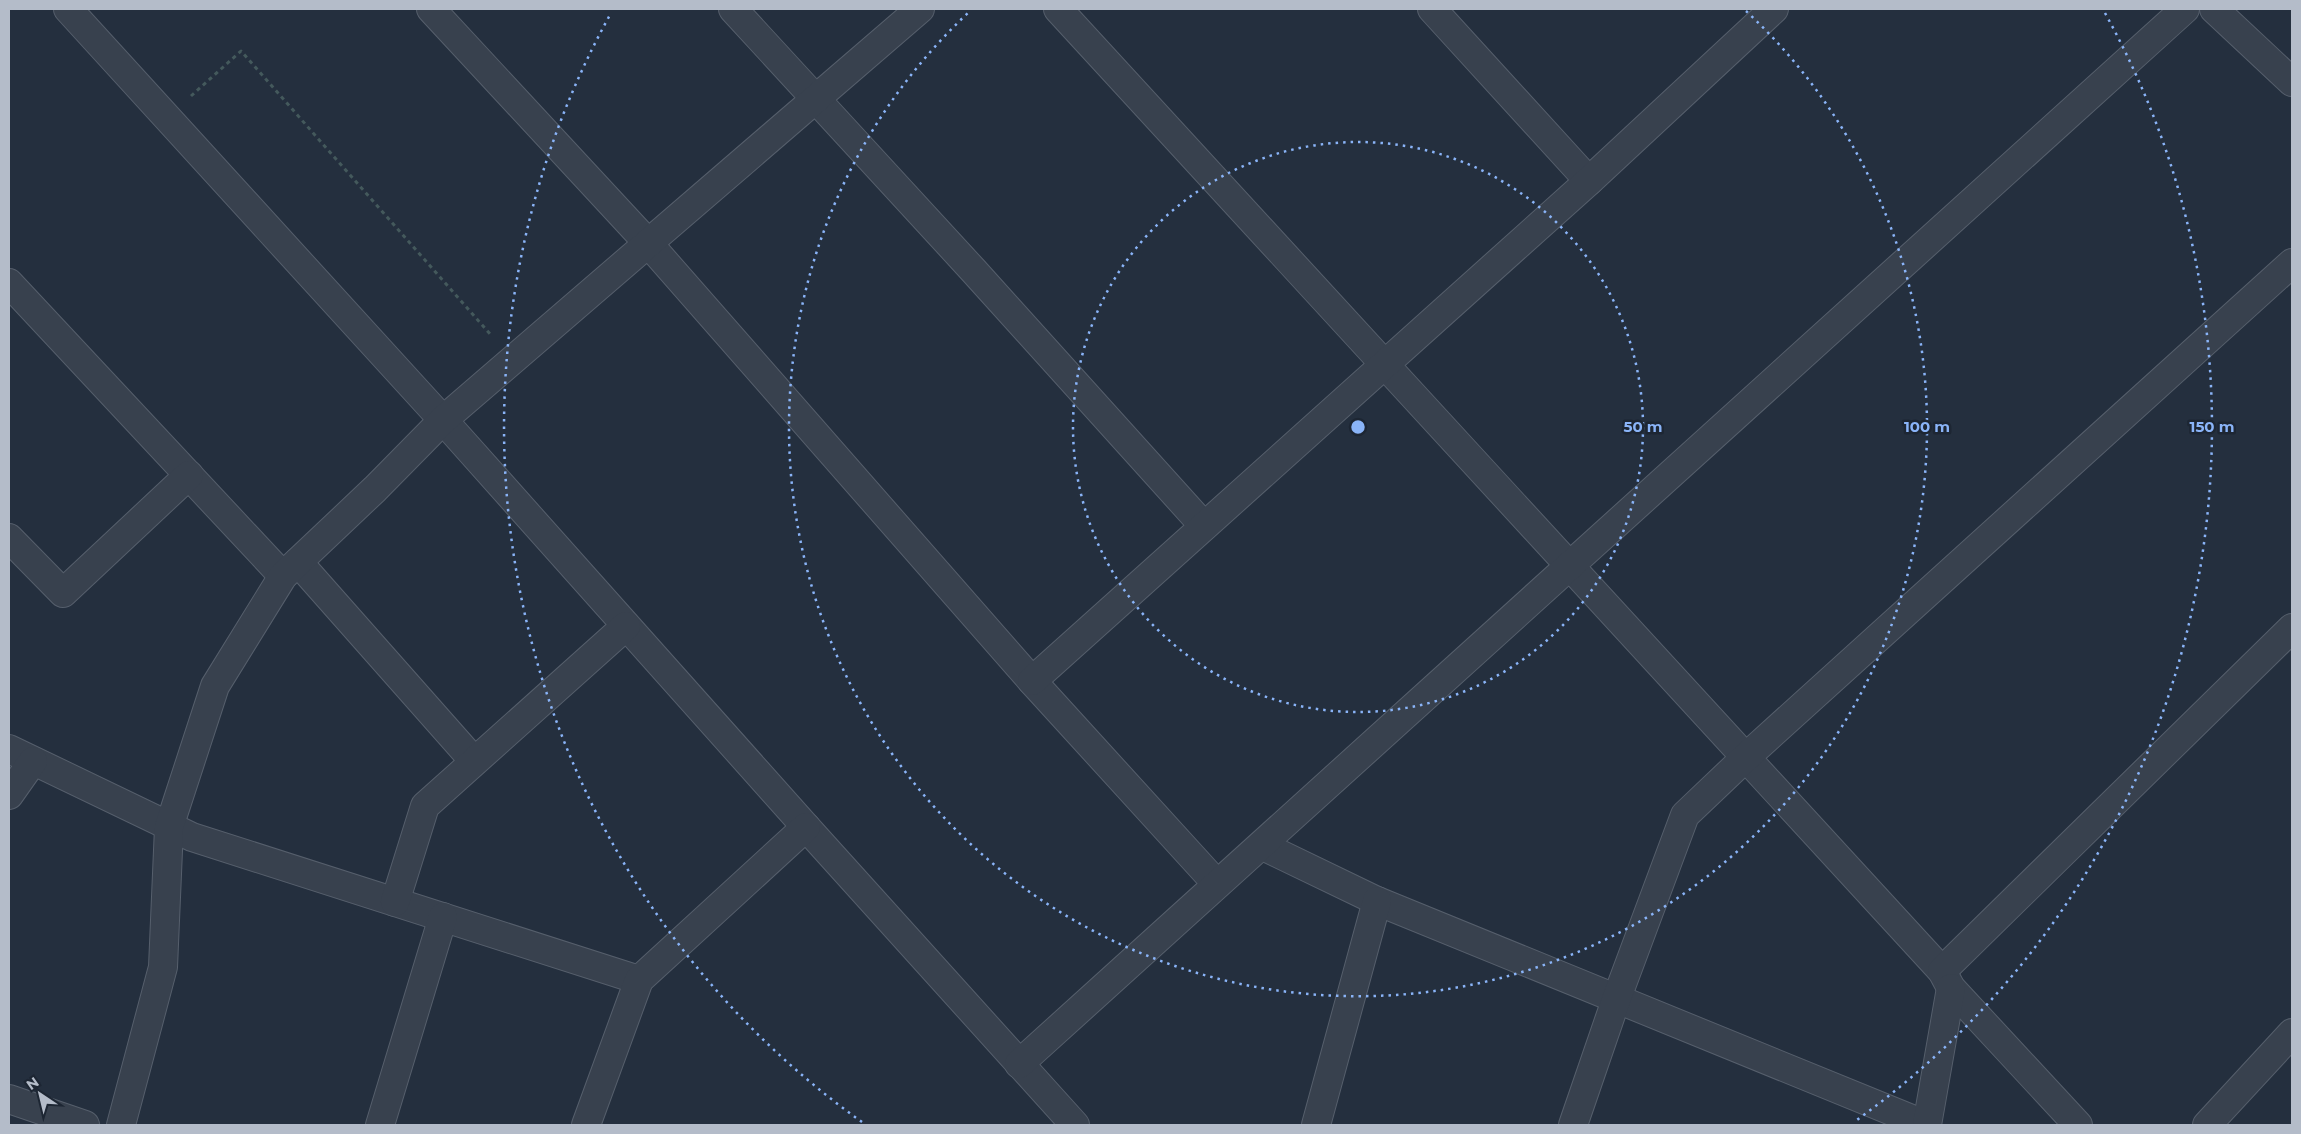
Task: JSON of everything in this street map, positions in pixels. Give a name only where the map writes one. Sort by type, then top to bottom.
[{"type":"street","points":[[68,9],[443,420],[806,828],[1075,1125]]},
{"type":"street","points":[[431,9],[648,243],[1032,681],[1217,884]]},
{"type":"street","points":[[733,9],[973,270],[1204,526]]},
{"type":"street","points":[[121,1125],[163,967],[169,826],[215,686],[291,569],[375,489],[443,420],[920,9]]},
{"type":"street","points":[[1058,9],[1745,758],[2078,1125]]},
{"type":"street","points":[[1432,9],[1590,181]]},
{"type":"street","points":[[1032,681],[1590,181],[1774,9]]},
{"type":"street","points":[[1019,1064],[1217,884],[1263,846],[1568,566],[2185,9]]},
{"type":"street","points":[[2214,9],[2292,82]]},
{"type":"street","points":[[1574,1125],[1616,1000],[1685,815],[1745,758],[2292,263]]},
{"type":"street","points":[[9,283],[189,475],[291,569],[474,762]]},
{"type":"street","points":[[9,538],[63,593],[189,475]]},
{"type":"street","points":[[395,902],[425,806],[626,626]]},
{"type":"street","points":[[1263,846],[1377,901],[1926,1125],[1946,980],[2292,628]]},
{"type":"street","points":[[9,748],[192,837],[639,980]]},
{"type":"street","points":[[9,795],[33,760]]},
{"type":"street","points":[[586,1125],[639,980],[806,828]]},
{"type":"street","points":[[1316,1125],[1377,901]]},
{"type":"street","points":[[380,1125],[443,917]]},
{"type":"street","points":[[2207,1125],[2292,1033]]},
{"type":"street","points":[[9,1099],[85,1125]]},
{"type":"path","points":[[167,118],[241,51],[512,359]]}]
